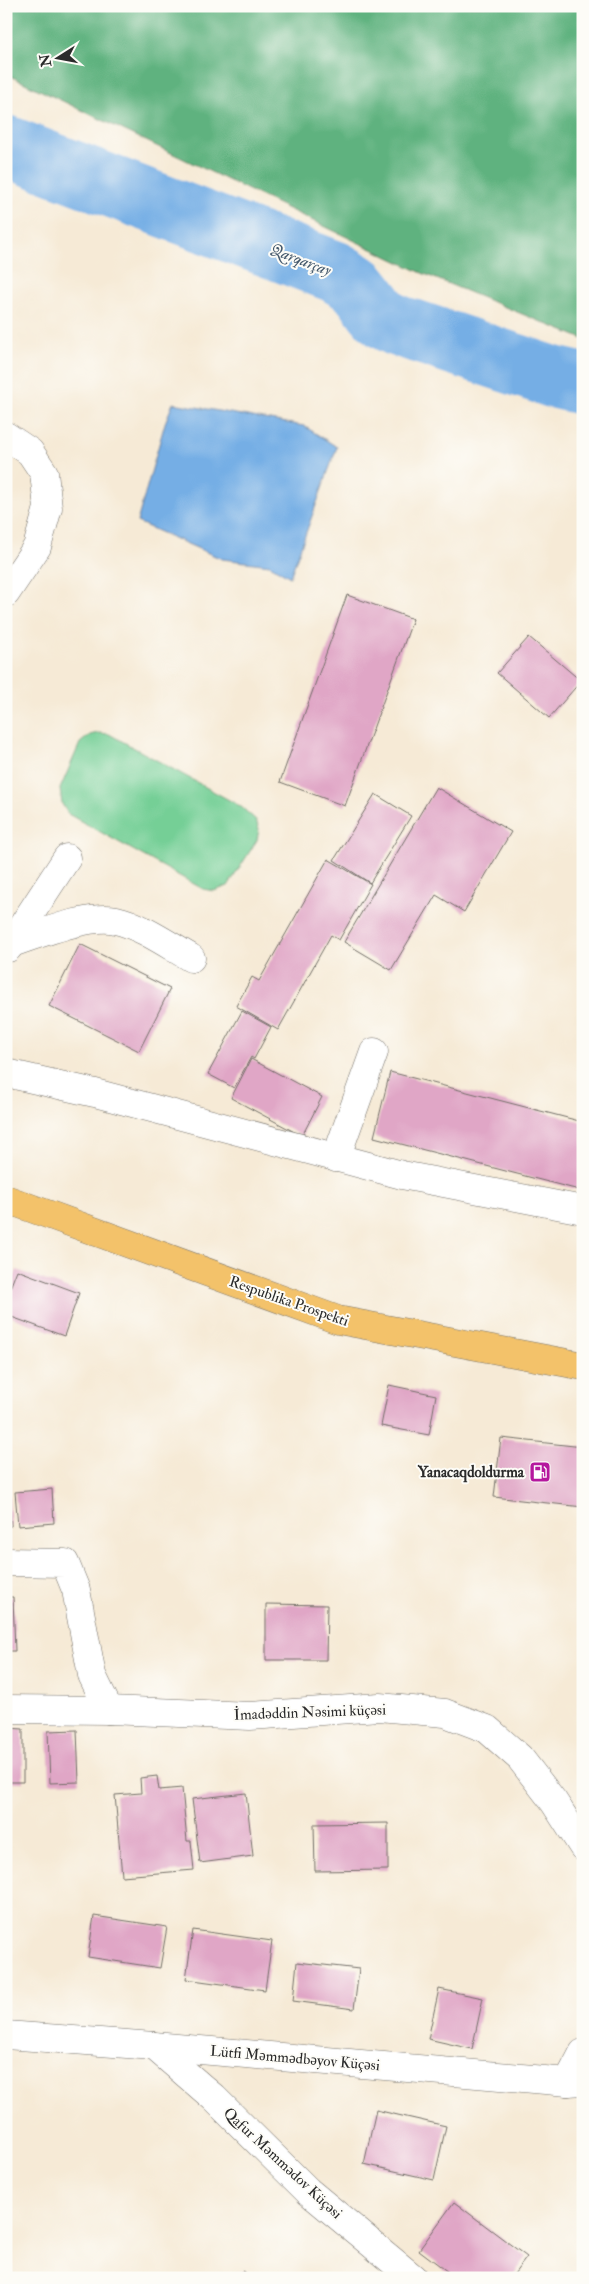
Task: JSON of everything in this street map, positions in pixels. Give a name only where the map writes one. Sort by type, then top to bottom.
[{"type":"main road","name":"Respublika Prospekti","points":[[6,1199],[338,1320],[583,1366]]},
{"type":"street","points":[[6,436],[30,452],[44,473],[48,508],[37,547],[6,593]]},
{"type":"street","points":[[9,947],[67,858]]},
{"type":"street","points":[[9,947],[85,921],[116,920],[192,958]]},
{"type":"street","points":[[336,1158],[374,1052]]},
{"type":"street","points":[[6,1073],[95,1093],[402,1174],[583,1210]]},
{"type":"street","points":[[6,1562],[65,1563],[76,1590],[92,1675],[109,1710]]},
{"type":"street","name":"İmadəddin Nəsimi küçəsi","points":[[6,1709],[109,1710],[250,1716],[379,1707],[445,1713],[487,1729],[520,1758],[554,1802],[583,1847]]},
{"type":"street","name":"Lütfi Məmmədbəyov Küçəsi","points":[[6,2035],[578,2076]]},
{"type":"street","name":"Qafur Məmmədov Küçəsi","points":[[154,2046],[214,2098],[308,2191],[413,2278]]},
{"type":"street","points":[[578,2076],[583,2053]]},
{"type":"green space","points":[[6,6],[583,6],[583,339],[422,273],[6,74]]},
{"type":"green space","points":[[98,733],[109,734],[240,806],[256,820],[259,829],[257,840],[228,886],[214,891],[203,889],[68,814],[62,804],[60,789],[80,743],[90,735]]},
{"type":"water","points":[[173,403],[304,426],[337,447],[290,577],[270,565],[222,559],[137,522],[165,423]]},
{"type":"building","points":[[347,595],[413,619],[345,806],[280,782]]},
{"type":"building","points":[[529,637],[581,681],[549,718],[497,673]]},
{"type":"building","points":[[436,787],[511,832],[464,912],[436,895],[391,970],[344,942]]},
{"type":"building","points":[[375,794],[411,816],[370,883],[334,860]]},
{"type":"building","points":[[328,859],[371,884],[339,940],[331,935],[278,1030],[236,1006],[252,977],[259,981]]},
{"type":"building","points":[[80,944],[170,989],[139,1051],[49,1006]]},
{"type":"building","points":[[242,1011],[271,1027],[254,1059],[251,1057],[234,1088],[208,1074]]},
{"type":"building","points":[[251,1059],[322,1097],[302,1136],[231,1098]]},
{"type":"building","points":[[390,1072],[583,1122],[583,1191],[374,1137]]},
{"type":"building","points":[[17,1270],[79,1293],[64,1336],[6,1315],[6,1298]]},
{"type":"building","points":[[389,1385],[436,1395],[429,1435],[381,1426]]},
{"type":"building","name":"Yanacaqdoldurma","points":[[501,1438],[583,1447],[583,1507],[494,1497]]},
{"type":"building","points":[[6,1470],[11,1526],[6,1527]]},
{"type":"building","points":[[52,1489],[54,1523],[18,1526],[15,1492]]},
{"type":"building","points":[[6,1597],[13,1597],[15,1651],[6,1651]]},
{"type":"building","points":[[266,1604],[327,1605],[326,1660],[266,1660]]},
{"type":"building","points":[[6,1728],[23,1729],[23,1782],[6,1782]]},
{"type":"building","points":[[77,1730],[79,1782],[50,1783],[48,1731]]},
{"type":"building","points":[[157,1776],[159,1790],[182,1788],[187,1841],[191,1841],[194,1870],[122,1876],[115,1795],[141,1793],[140,1778]]},
{"type":"building","points":[[246,1793],[253,1856],[200,1863],[192,1799]]},
{"type":"building","points":[[388,1823],[388,1870],[315,1871],[314,1824]]},
{"type":"building","points":[[94,1916],[167,1927],[160,1968],[88,1957]]},
{"type":"building","points":[[193,1930],[272,1941],[265,1990],[186,1979]]},
{"type":"building","points":[[297,1962],[359,1969],[354,2009],[293,2001]]},
{"type":"building","points":[[439,1989],[483,1998],[472,2049],[428,2039]]},
{"type":"building","points":[[376,2110],[446,2126],[434,2180],[364,2164]]},
{"type":"building","points":[[454,2202],[527,2257],[511,2278],[456,2278],[419,2250]]},
{"type":"building","points":[[242,2271],[254,2278],[238,2278]]},
{"type":"waterway","name":"Qarqarçay","points":[[6,146],[336,272],[359,287],[376,309],[393,324],[553,377],[583,384]]},
{"type":"place","name":"Yanacaqdoldurma","points":[[540,1472]]}]
